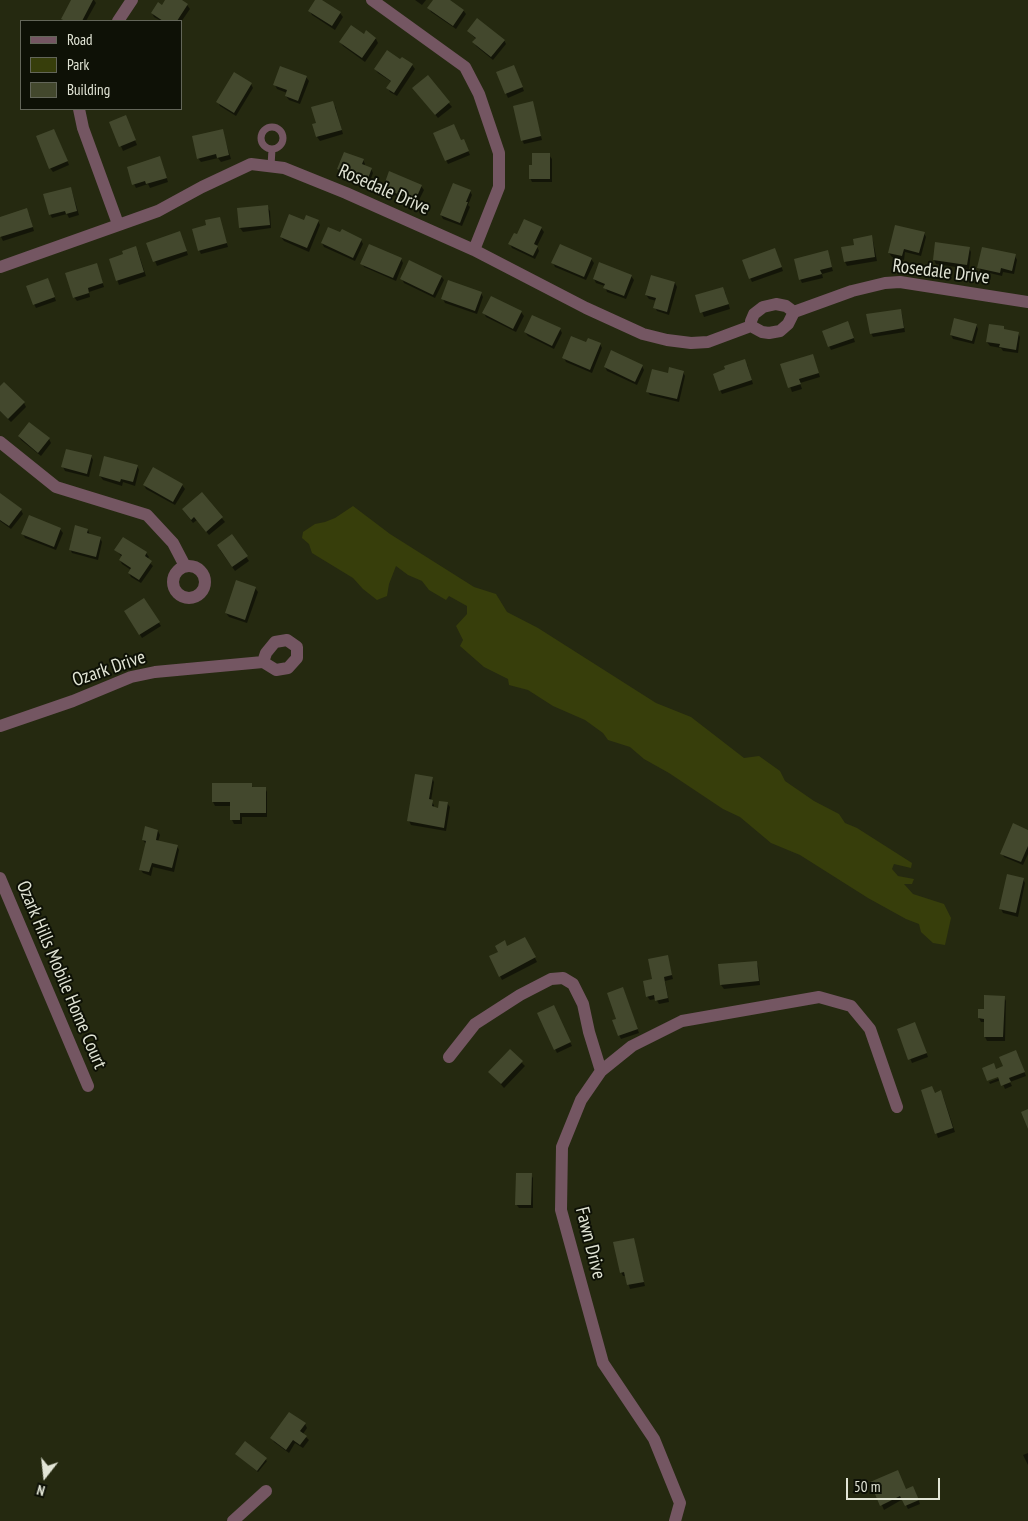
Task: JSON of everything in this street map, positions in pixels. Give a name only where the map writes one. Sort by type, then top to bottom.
[{"type":"street","points":[[119,20],[132,0]]},
{"type":"street","points":[[372,0],[465,67],[479,94],[499,153],[499,187],[474,250]]},
{"type":"street","points":[[79,110],[83,128],[118,224]]},
{"type":"street","name":"Rosedale Drive","points":[[0,266],[158,211],[250,164],[284,168],[346,193],[474,250],[586,308],[651,336],[691,343],[708,342],[751,326]]},
{"type":"street","name":"Rosedale Drive","points":[[794,312],[852,291],[885,282],[900,282],[1028,302]]},
{"type":"street","points":[[776,304],[786,306],[794,312],[788,324],[780,331],[762,332],[751,326],[754,314],[763,306],[776,304]]},
{"type":"street","points":[[0,442],[56,487],[147,515],[173,544],[185,566]]},
{"type":"street","name":"Ozark Drive","points":[[0,726],[73,701],[131,677],[156,672],[263,662]]},
{"type":"street","name":"Ozark Hills Mobile Home Court","points":[[0,878],[88,1086]]},
{"type":"street","points":[[449,1057],[474,1024],[520,995],[551,979],[562,978],[573,984],[584,1004],[589,1032],[601,1071]]},
{"type":"street","name":"Fawn Drive","points":[[675,1521],[680,1502],[654,1439],[603,1363],[560,1210],[562,1147],[581,1100],[601,1071],[632,1046],[682,1020],[819,997],[851,1006],[870,1029],[897,1107]]},
{"type":"street","points":[[233,1521],[266,1491]]},
{"type":"lane","points":[[271,166],[272,149]]},
{"type":"green space","points":[[353,506],[390,534],[474,587],[496,594],[507,612],[538,628],[656,703],[691,717],[744,758],[759,756],[780,771],[785,781],[814,801],[839,814],[845,823],[857,828],[912,863],[911,868],[894,864],[892,869],[898,876],[914,879],[912,884],[904,884],[913,894],[944,904],[951,918],[945,945],[933,943],[921,932],[919,924],[868,898],[800,855],[771,843],[740,817],[723,809],[669,773],[644,759],[630,747],[608,740],[603,733],[585,720],[553,706],[528,690],[509,685],[508,679],[484,667],[460,646],[463,640],[456,626],[467,614],[467,606],[449,596],[446,600],[429,590],[422,581],[408,575],[396,566],[389,584],[387,596],[377,600],[353,578],[312,553],[309,544],[302,538],[303,532],[315,524],[335,518]]},
{"type":"building","points":[[71,0],[93,0],[83,20],[61,19]]},
{"type":"building","points":[[165,0],[182,0],[188,4],[178,20],[162,20],[151,13],[158,2],[162,5]]},
{"type":"building","points":[[315,0],[322,0],[341,12],[332,26],[308,11]]},
{"type":"building","points":[[433,0],[450,0],[464,10],[453,26],[427,8]]},
{"type":"building","points":[[477,18],[505,40],[491,57],[472,42],[476,38],[467,31]]},
{"type":"building","points":[[351,25],[364,34],[366,30],[376,38],[362,58],[339,42]]},
{"type":"building","points":[[387,50],[400,59],[402,57],[413,64],[394,93],[386,88],[391,81],[374,69]]},
{"type":"building","points":[[514,65],[523,87],[505,94],[496,72]]},
{"type":"building","points":[[280,66],[307,76],[298,101],[285,96],[287,90],[273,85]]},
{"type":"building","points":[[234,72],[252,83],[234,113],[216,102]]},
{"type":"building","points":[[428,75],[450,102],[435,115],[412,88]]},
{"type":"building","points":[[333,101],[342,130],[316,137],[312,124],[316,123],[311,107]]},
{"type":"building","points":[[533,101],[541,136],[521,141],[513,106]]},
{"type":"building","points":[[126,115],[136,140],[119,147],[109,122]]},
{"type":"building","points":[[454,124],[461,140],[464,139],[469,151],[445,161],[433,133]]},
{"type":"building","points":[[54,129],[68,161],[49,169],[36,136]]},
{"type":"building","points":[[223,129],[229,155],[217,158],[216,154],[197,159],[192,136]]},
{"type":"building","points":[[344,152],[364,159],[362,164],[372,168],[367,181],[337,169]]},
{"type":"building","points":[[532,153],[550,153],[550,179],[529,179],[529,165],[532,165]]},
{"type":"building","points":[[160,156],[167,178],[146,184],[145,181],[132,185],[127,167]]},
{"type":"building","points":[[389,171],[422,185],[415,201],[383,188]]},
{"type":"building","points":[[453,183],[471,190],[460,223],[440,215]]},
{"type":"building","points":[[71,187],[77,211],[66,214],[65,211],[49,215],[43,194]]},
{"type":"building","points":[[268,205],[270,225],[239,228],[237,208]]},
{"type":"building","points":[[27,208],[33,227],[0,237],[0,217]]},
{"type":"building","points":[[289,214],[304,220],[306,215],[319,220],[307,248],[280,237]]},
{"type":"building","points":[[220,217],[227,243],[198,251],[192,229],[206,225],[205,220]]},
{"type":"building","points":[[524,219],[542,227],[534,244],[538,246],[533,256],[508,244],[514,233],[517,234]]},
{"type":"building","points":[[895,225],[925,232],[919,253],[904,249],[902,256],[888,253]]},
{"type":"building","points":[[328,227],[340,232],[342,229],[362,239],[353,258],[321,243]]},
{"type":"building","points":[[180,231],[187,251],[153,262],[146,243]]},
{"type":"building","points":[[872,235],[875,257],[844,262],[841,247],[854,245],[853,239]]},
{"type":"building","points":[[935,242],[970,247],[967,265],[933,260]]},
{"type":"building","points":[[369,244],[402,258],[393,278],[360,264]]},
{"type":"building","points":[[560,244],[592,258],[584,277],[551,263]]},
{"type":"building","points":[[136,246],[144,272],[116,281],[109,259],[123,254],[122,251]]},
{"type":"building","points":[[982,247],[1016,254],[1012,271],[1001,268],[1000,273],[977,268]]},
{"type":"building","points":[[775,248],[782,267],[749,279],[742,260]]},
{"type":"building","points":[[828,250],[832,267],[820,270],[822,274],[799,280],[794,259]]},
{"type":"building","points":[[409,260],[442,276],[433,295],[400,279]]},
{"type":"building","points":[[599,262],[632,275],[624,296],[603,288],[605,284],[593,279]]},
{"type":"building","points":[[97,263],[103,283],[88,288],[89,293],[73,298],[65,273]]},
{"type":"building","points":[[651,275],[675,282],[667,312],[653,308],[656,298],[645,295]]},
{"type":"building","points":[[48,278],[55,297],[33,305],[26,286]]},
{"type":"building","points":[[448,280],[482,292],[475,311],[441,299]]},
{"type":"building","points":[[723,287],[729,304],[700,313],[695,295]]},
{"type":"building","points":[[491,296],[522,311],[513,329],[482,313]]},
{"type":"building","points":[[901,309],[904,328],[870,334],[866,314]]},
{"type":"building","points":[[532,315],[561,328],[552,346],[524,332]]},
{"type":"building","points":[[954,318],[977,324],[972,341],[950,335]]},
{"type":"building","points":[[848,321],[854,338],[828,347],[822,331]]},
{"type":"building","points":[[989,324],[1004,326],[1004,329],[1019,332],[1016,350],[999,347],[1000,344],[986,342]]},
{"type":"building","points":[[571,336],[586,342],[588,338],[601,343],[590,370],[562,358]]},
{"type":"building","points":[[611,350],[643,365],[635,382],[604,367]]},
{"type":"building","points":[[813,354],[819,373],[799,379],[801,384],[788,388],[780,364]]},
{"type":"building","points":[[745,359],[752,380],[719,391],[713,374],[725,369],[724,366]]},
{"type":"building","points":[[669,367],[684,371],[677,399],[646,392],[652,369],[668,373]]},
{"type":"building","points":[[4,382],[25,402],[8,419],[0,411],[0,386]]},
{"type":"building","points":[[29,422],[50,438],[38,453],[18,436]]},
{"type":"building","points":[[66,449],[92,455],[87,474],[61,467]]},
{"type":"building","points":[[104,456],[138,465],[133,482],[121,479],[120,482],[99,476]]},
{"type":"building","points":[[153,467],[183,484],[173,502],[143,485]]},
{"type":"building","points":[[202,492],[223,517],[206,532],[194,517],[191,520],[182,509]]},
{"type":"building","points":[[0,493],[22,509],[9,526],[0,520]]},
{"type":"building","points":[[29,515],[61,528],[54,547],[21,534]]},
{"type":"building","points":[[75,525],[88,529],[87,533],[101,537],[96,557],[69,550]]},
{"type":"building","points":[[232,534],[248,556],[232,567],[217,545]]},
{"type":"building","points":[[123,537],[147,552],[145,556],[152,561],[139,580],[128,573],[131,568],[119,560],[122,555],[114,550]]},
{"type":"building","points":[[236,580],[256,587],[245,620],[225,613]]},
{"type":"building","points":[[144,598],[160,622],[139,635],[124,611]]},
{"type":"building","points":[[415,774],[433,777],[429,799],[433,800],[432,806],[438,808],[439,801],[448,802],[444,828],[407,821]]},
{"type":"building","points":[[212,783],[252,783],[252,787],[266,787],[266,813],[240,813],[240,820],[230,820],[230,802],[212,802]]},
{"type":"building","points":[[1013,823],[1028,830],[1028,846],[1021,862],[1000,854]]},
{"type":"building","points":[[145,826],[158,830],[156,840],[178,845],[172,868],[152,863],[149,872],[139,870],[146,841],[142,840]]},
{"type":"building","points":[[1007,874],[1024,878],[1016,913],[999,909]]},
{"type":"building","points":[[525,937],[536,957],[499,977],[489,956],[498,952],[495,946],[505,940],[507,946]]},
{"type":"building","points":[[668,955],[672,975],[664,977],[668,998],[655,1001],[654,995],[646,997],[643,981],[652,979],[648,959]]},
{"type":"building","points":[[757,961],[759,981],[720,985],[718,964]]},
{"type":"building","points":[[623,987],[638,1029],[618,1036],[612,1020],[616,1019],[607,993]]},
{"type":"building","points":[[984,995],[1005,996],[1003,1037],[984,1037],[984,1019],[978,1018],[978,1009],[984,1009]]},
{"type":"building","points":[[554,1005],[571,1042],[554,1050],[537,1013]]},
{"type":"building","points":[[915,1022],[927,1053],[908,1060],[897,1029]]},
{"type":"building","points":[[510,1049],[523,1061],[501,1084],[488,1072]]},
{"type":"building","points":[[1016,1050],[1025,1072],[1009,1078],[1011,1082],[1001,1086],[998,1077],[987,1081],[982,1068],[994,1063],[996,1069],[1003,1066],[999,1057]]},
{"type":"building","points":[[932,1086],[935,1093],[941,1090],[953,1128],[935,1134],[921,1090]]},
{"type":"building","points":[[1028,1109],[1028,1129],[1021,1112]]},
{"type":"building","points":[[516,1173],[532,1173],[531,1205],[515,1205]]},
{"type":"building","points":[[634,1238],[644,1282],[627,1285],[624,1272],[620,1273],[613,1242]]},
{"type":"building","points":[[289,1412],[306,1423],[300,1431],[307,1436],[300,1445],[293,1440],[286,1450],[270,1438]]},
{"type":"building","points":[[245,1441],[267,1458],[257,1471],[235,1454]]},
{"type":"building","points":[[898,1470],[906,1489],[913,1486],[919,1500],[905,1506],[900,1496],[880,1506],[870,1482]]}]
